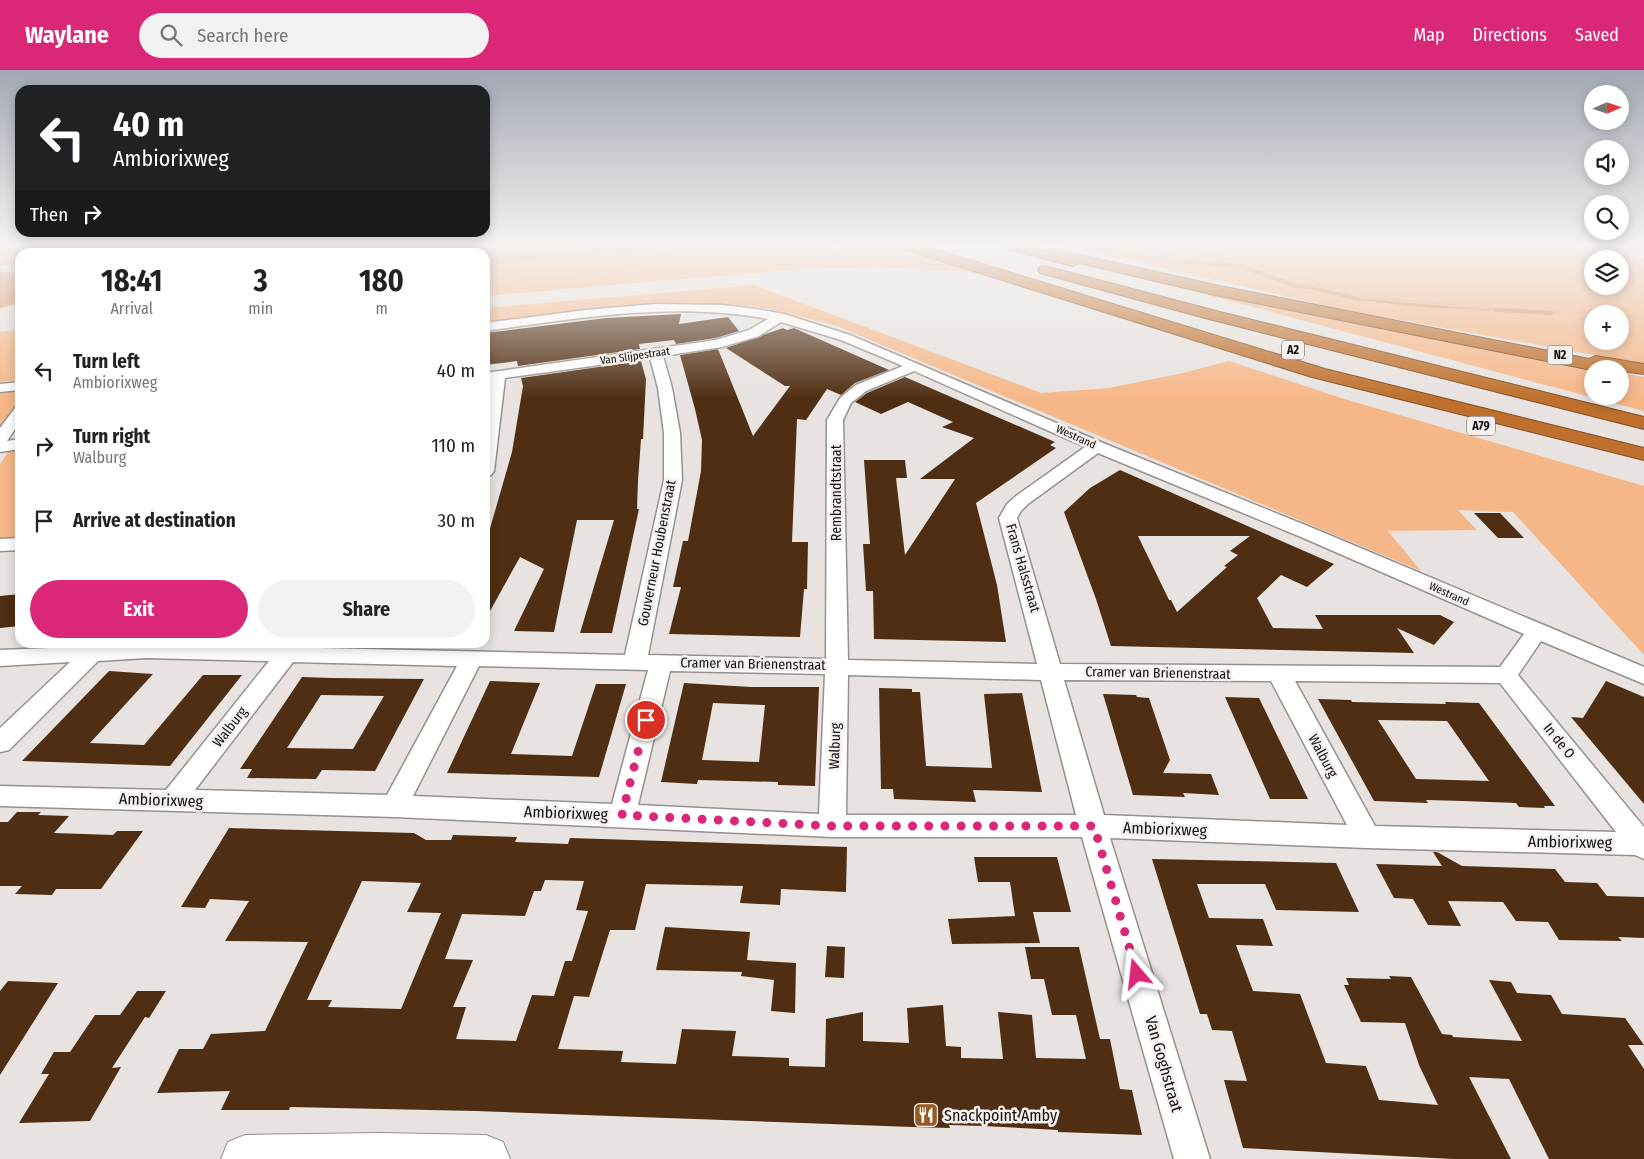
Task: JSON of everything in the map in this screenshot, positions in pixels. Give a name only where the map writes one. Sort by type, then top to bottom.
[{"type":"highway","name":"A2","points":[[1072,297],[1319,373],[1644,454]]},
{"type":"highway","name":"A2","points":[[1117,297],[1343,364],[1472,398],[1644,438]]},
{"type":"highway","points":[[1144,297],[1644,423]]},
{"type":"highway","points":[[1203,297],[1644,414]]},
{"type":"highway","name":"N2","points":[[1250,297],[1584,363]]},
{"type":"highway","name":"N2","points":[[1476,341],[1644,369]]},
{"type":"highway","points":[[1629,372],[1644,375]]},
{"type":"highway","name":"A79","points":[[1319,373],[1389,398],[1644,473]]},
{"type":"street","name":"Westrand","points":[[490,326],[590,314],[653,309],[752,312],[780,317],[831,331],[1097,446],[1310,534],[1536,633],[1644,676]]},
{"type":"street","name":"Van Slijpestraat","points":[[492,376],[697,348],[754,333],[780,317]]},
{"type":"street","name":"Gouverneur Houbenstraat","points":[[635,662],[672,480],[672,433],[656,354]]},
{"type":"street","name":"Rembrandtstraat","points":[[837,666],[835,420],[845,401],[861,388],[914,366]]},
{"type":"street","points":[[490,403],[492,376]]},
{"type":"street","points":[[0,388],[15,386]]},
{"type":"street","points":[[0,439],[15,418]]},
{"type":"street","points":[[0,447],[15,445]]},
{"type":"street","name":"Frans Halsstraat","points":[[1052,672],[1008,518],[1013,508],[1022,500],[1097,446]]},
{"type":"street","points":[[0,545],[15,544]]},
{"type":"street","points":[[1506,675],[1536,633]]},
{"type":"street","name":"Cramer van Brienenstraat","points":[[0,658],[146,651],[288,654],[427,650],[472,658],[661,663],[1052,672],[1506,675]]},
{"type":"street","points":[[0,743],[93,653]]},
{"type":"street","name":"Walburg","points":[[173,800],[288,654]]},
{"type":"street","points":[[395,806],[472,658]]},
{"type":"street","points":[[622,815],[661,663]]},
{"type":"street","name":"Walburg","points":[[832,826],[837,666]]},
{"type":"street","points":[[1052,672],[1094,826]]},
{"type":"street","name":"Walburg","points":[[1280,674],[1366,837]]},
{"type":"street","name":"In de O","points":[[1506,675],[1642,846]]},
{"type":"street","name":"Ambiorixweg","points":[[0,796],[395,806],[832,826],[1094,826],[1642,846]]},
{"type":"street","name":"Van Goghstraat","points":[[1094,826],[1192,1159]]},
{"type":"street","points":[[245,1159],[380,1157],[486,1159]]},
{"type":"path","points":[[1364,297],[1507,309],[1584,313]]},
{"type":"path","points":[[1629,316],[1644,317]]},
{"type":"shaded area","points":[[0,297],[15,297],[15,304],[0,308]]},
{"type":"shaded area","points":[[616,297],[785,297],[1041,393],[1109,388],[1183,373],[1229,361],[1341,398],[1644,486],[1644,655],[1513,512],[1458,510],[1477,530],[1388,531],[1421,571],[837,326],[770,309],[746,306],[681,304],[576,311],[490,321],[490,308]]},
{"type":"shaded area","points":[[1214,297],[1584,365],[1584,395]]},
{"type":"shaded area","points":[[1288,297],[1644,297],[1644,364],[1323,306]]},
{"type":"shaded area","points":[[1343,297],[1505,311],[1418,307]]},
{"type":"shaded area","points":[[15,330],[15,380],[0,382],[0,332]]},
{"type":"shaded area","points":[[1629,374],[1644,377],[1644,411],[1621,405],[1629,405]]},
{"type":"shaded area","points":[[15,388],[15,409],[0,431],[0,390]]},
{"type":"shaded area","points":[[15,450],[15,540],[0,541],[0,464],[8,452]]},
{"type":"building","points":[[681,314],[679,324],[728,317],[739,331],[716,338],[676,344],[674,340],[639,344],[640,349],[518,366],[517,361],[490,364],[490,332],[606,318]]},
{"type":"building","points":[[783,328],[787,330],[794,328],[889,370],[855,383],[841,395],[827,389],[806,420],[797,419],[792,542],[808,542],[807,589],[804,589],[800,637],[669,634],[681,587],[673,587],[683,541],[688,541],[701,471],[702,440],[680,355],[718,349],[753,436],[790,386],[785,386],[726,348]]},
{"type":"building","points":[[641,361],[646,379],[643,439],[641,439],[638,481],[637,509],[639,509],[612,633],[580,633],[614,520],[577,520],[554,632],[514,631],[544,569],[520,557],[490,611],[490,529],[512,452],[523,386],[521,378]]},
{"type":"building","points":[[905,377],[1055,442],[1050,445],[1056,448],[976,503],[997,585],[1006,642],[874,639],[873,591],[866,591],[863,544],[870,544],[864,460],[905,460],[907,478],[896,478],[905,555],[955,479],[920,479],[974,438],[942,427],[953,422],[908,402],[881,414],[855,402],[867,393]]},
{"type":"building","points":[[1120,470],[1334,564],[1307,587],[1281,575],[1257,598],[1273,628],[1323,629],[1315,615],[1440,615],[1454,622],[1434,645],[1397,628],[1414,653],[1111,646],[1064,512],[1090,488]],"holes":[[[1138,536],[1250,536],[1230,551],[1238,555],[1224,566],[1227,567],[1177,612],[1171,600],[1169,600]]]},
{"type":"building","points":[[1474,513],[1500,513],[1524,538],[1498,538]]},
{"type":"building","points":[[15,594],[15,626],[0,628],[0,596]]},
{"type":"building","points":[[109,671],[153,674],[90,743],[144,745],[203,675],[242,675],[170,766],[22,761]]},
{"type":"building","points":[[302,677],[424,679],[375,771],[322,770],[316,779],[247,778],[252,769],[240,769]],"holes":[[[321,695],[384,696],[353,749],[287,748]]]},
{"type":"building","points":[[490,681],[540,683],[511,754],[572,756],[596,684],[626,684],[599,777],[447,773]]},
{"type":"building","points":[[1606,681],[1644,697],[1644,804],[1571,717],[1583,718]]},
{"type":"building","points":[[684,683],[751,687],[819,687],[815,786],[778,785],[778,782],[698,780],[697,784],[661,782]],"holes":[[[713,703],[765,705],[759,762],[702,760]]]},
{"type":"building","points":[[879,688],[912,689],[912,692],[920,692],[926,766],[992,768],[984,694],[1022,693],[1042,792],[973,790],[976,802],[894,799],[893,789],[881,789]]},
{"type":"building","points":[[1103,694],[1136,695],[1137,697],[1149,698],[1170,760],[1163,773],[1211,774],[1219,795],[1183,793],[1185,797],[1133,795]]},
{"type":"building","points":[[1225,697],[1259,698],[1308,799],[1270,799]]},
{"type":"building","points":[[1318,699],[1351,700],[1352,702],[1479,703],[1555,806],[1544,806],[1545,808],[1519,807],[1516,803],[1463,801],[1426,800],[1428,803],[1374,801]],"holes":[[[1378,720],[1447,721],[1489,781],[1416,779]]]},
{"type":"building","points":[[17,812],[41,812],[38,815],[69,816],[54,833],[113,835],[117,831],[143,831],[101,889],[56,889],[52,895],[15,894],[22,886],[0,886],[0,822],[8,822]]},
{"type":"building","points":[[229,828],[414,833],[426,840],[451,840],[453,835],[517,837],[515,842],[568,844],[570,838],[847,847],[846,892],[781,889],[780,905],[740,903],[743,886],[646,884],[635,930],[610,930],[589,997],[574,996],[558,1049],[623,1051],[621,1062],[676,1064],[682,1029],[736,1031],[732,1056],[789,1058],[789,1066],[825,1067],[826,1019],[863,1012],[863,1041],[909,1043],[907,1008],[943,1005],[946,1046],[961,1047],[961,1058],[1003,1059],[998,1012],[1032,1015],[1036,1058],[1086,1059],[1076,1015],[1052,1015],[1044,979],[1031,979],[1025,947],[1079,947],[1100,1039],[1110,1039],[1120,1089],[1132,1090],[1142,1135],[1058,1132],[1058,1130],[983,1126],[949,1125],[950,1128],[912,1127],[476,1111],[290,1107],[289,1110],[221,1110],[230,1091],[157,1093],[179,1049],[203,1049],[211,1034],[265,1031],[308,942],[225,941],[249,901],[210,899],[205,908],[181,907]],"holes":[[[545,880],[584,881],[576,910],[588,911],[572,961],[565,961],[554,996],[532,995],[516,1041],[456,1039],[466,1007],[453,1007],[473,960],[445,959],[462,914],[525,916],[534,891],[541,891]],[[362,881],[421,883],[407,912],[441,913],[401,1009],[328,1007],[332,1000],[307,1000]]]},
{"type":"building","points":[[1433,852],[1437,852],[1462,866],[1555,869],[1565,882],[1597,883],[1607,896],[1644,897],[1644,938],[1618,937],[1622,941],[1559,940],[1548,922],[1516,921],[1503,902],[1448,901],[1461,926],[1428,925],[1413,899],[1394,898],[1376,864],[1442,866]]},
{"type":"building","points":[[974,857],[1057,857],[1071,912],[1033,912],[1040,943],[952,944],[948,919],[1015,916],[1010,882],[978,882]]},
{"type":"building","points":[[1152,859],[1336,863],[1359,912],[1276,910],[1265,884],[1197,884],[1209,918],[1263,919],[1273,946],[1236,945],[1253,991],[1300,994],[1326,1063],[1366,1066],[1379,1100],[1438,1105],[1419,1065],[1405,1023],[1361,1022],[1344,985],[1349,985],[1346,978],[1391,979],[1389,976],[1411,977],[1442,1034],[1452,1035],[1453,1037],[1522,1041],[1489,980],[1511,982],[1517,993],[1551,995],[1562,1014],[1625,1018],[1644,1045],[1628,1045],[1644,1069],[1644,1159],[1549,1159],[1509,1079],[1469,1077],[1511,1159],[1453,1159],[1243,1148],[1224,1080],[1247,1081],[1232,1031],[1212,1030],[1207,1014],[1200,1014]]},
{"type":"building","points":[[665,927],[750,932],[747,960],[796,963],[795,1013],[771,1011],[774,980],[741,976],[742,972],[656,970]]},
{"type":"building","points":[[827,946],[845,947],[844,978],[825,977]]},
{"type":"building","points":[[8,981],[58,983],[0,1075],[0,991]]},
{"type":"building","points":[[137,991],[166,991],[149,1018],[145,1017],[112,1068],[121,1067],[90,1121],[19,1123],[49,1074],[41,1074],[54,1052],[70,1052],[95,1015],[120,1015]]},
{"type":"waterway","points":[[1349,297],[1358,299]]},
{"type":"waterway","points":[[1496,310],[1552,313]]},
{"type":"place","name":"Snackpoint Amby","points":[[926,1115]]},
{"type":"route","points":[[646,720],[622,815],[832,826],[1094,826],[1137,974]]}]
